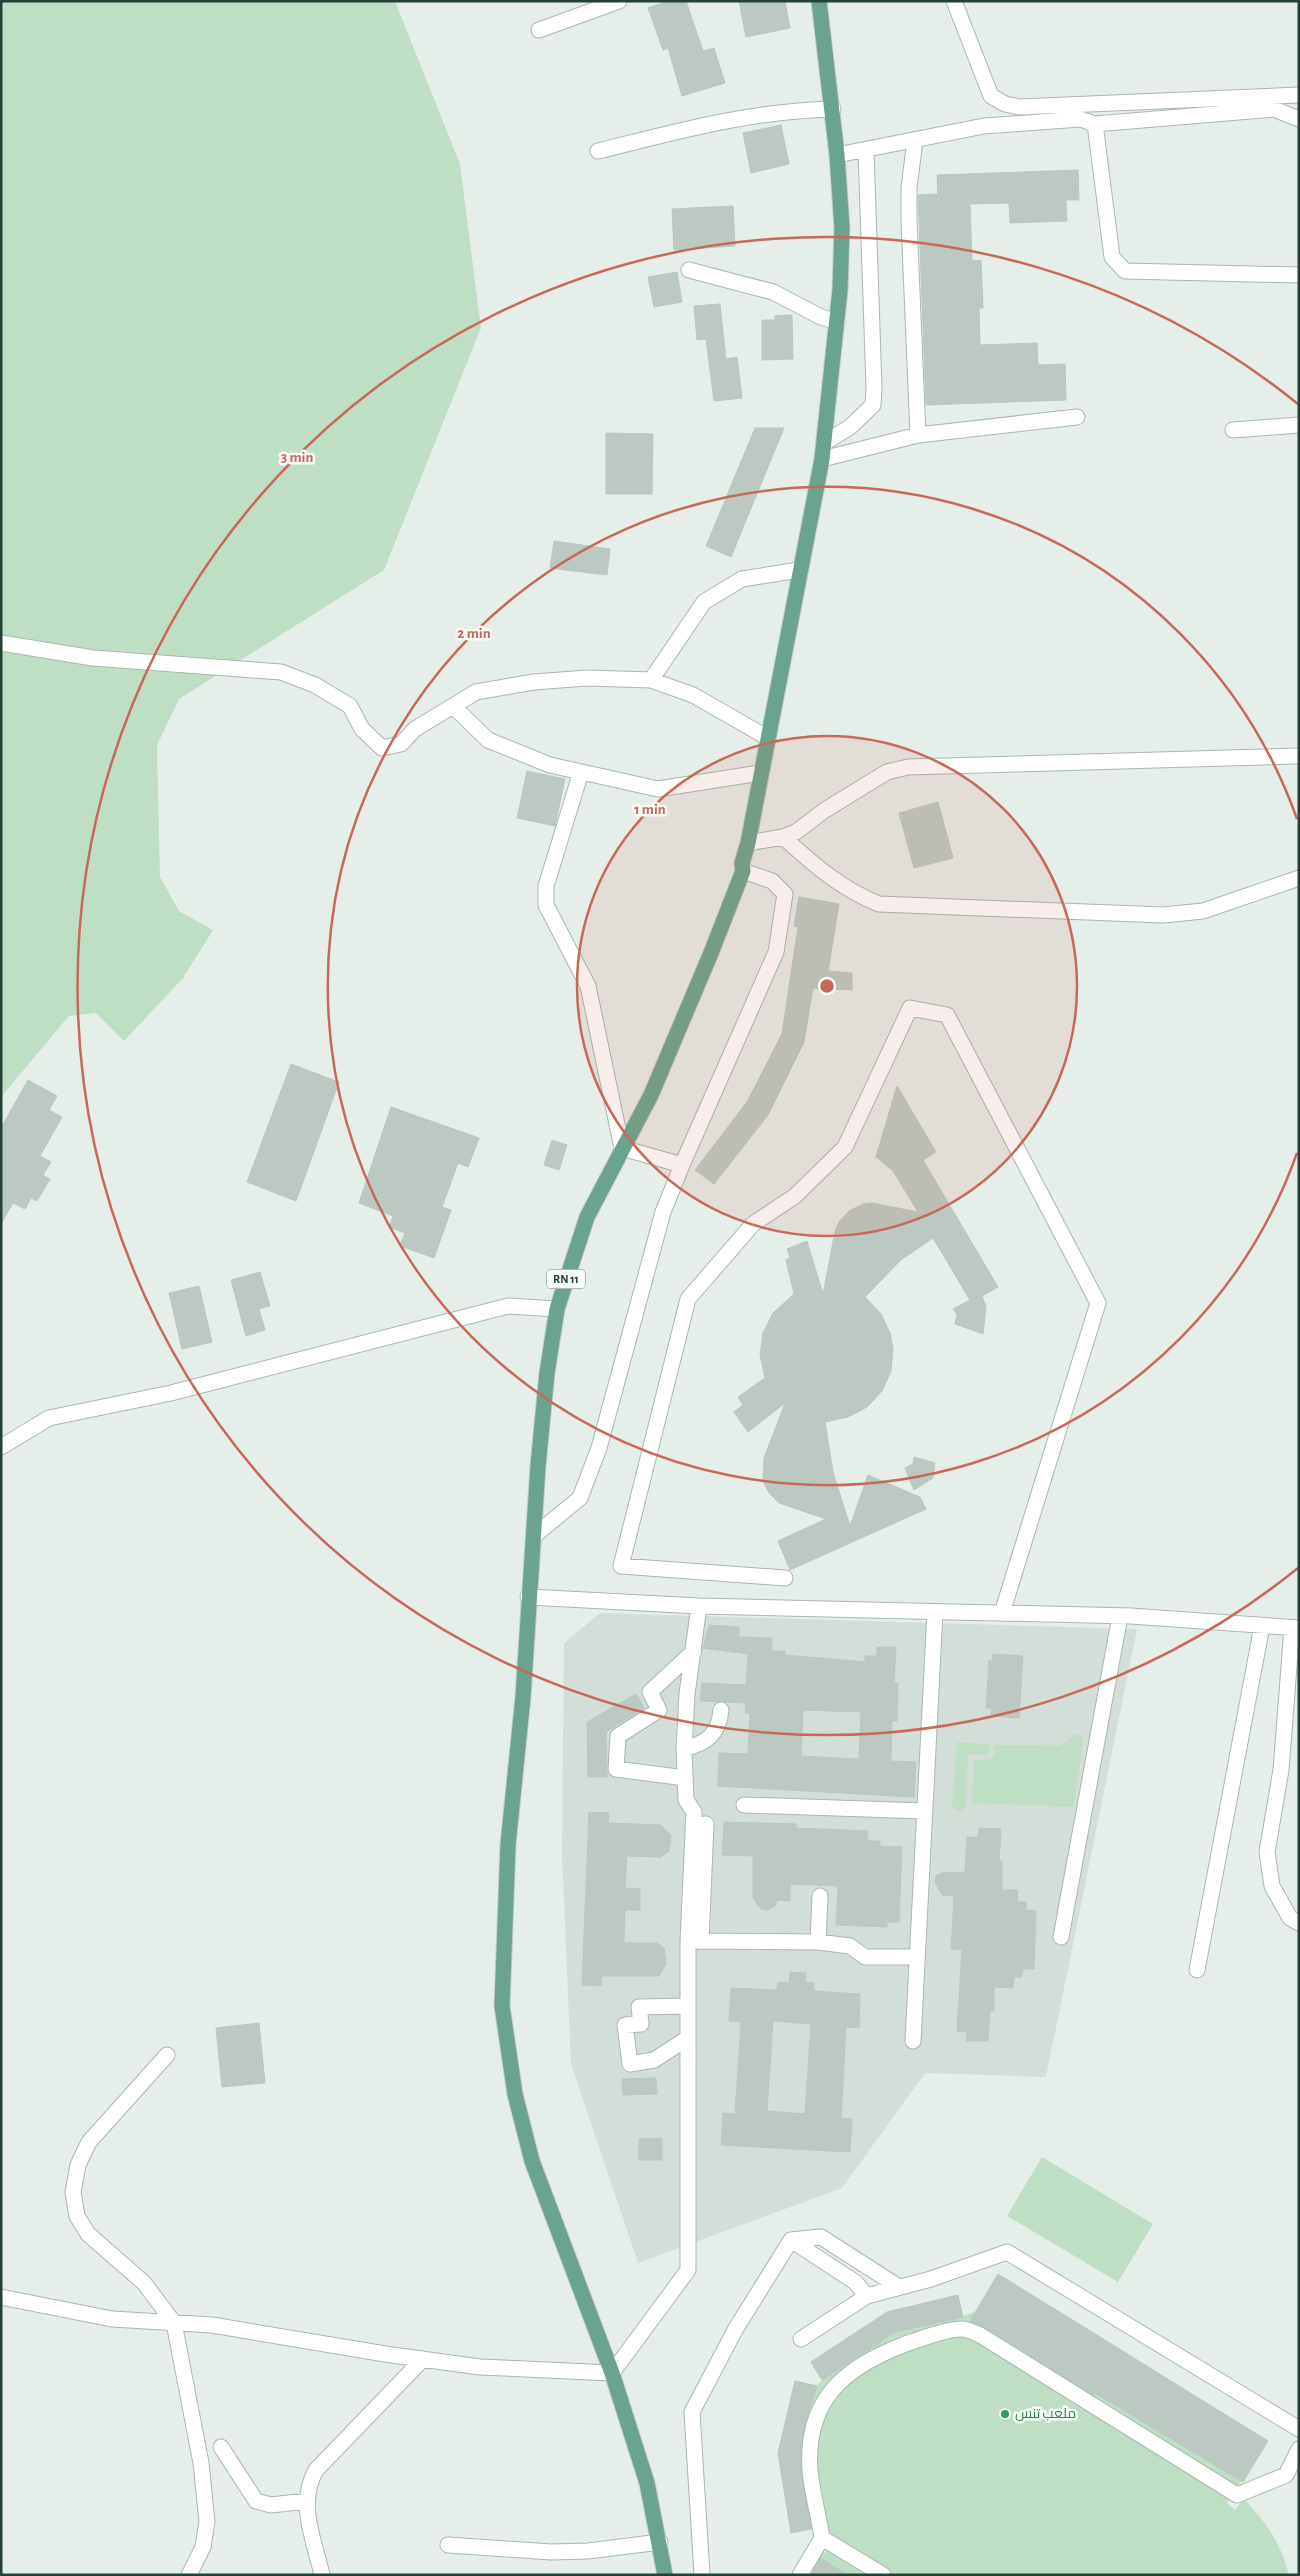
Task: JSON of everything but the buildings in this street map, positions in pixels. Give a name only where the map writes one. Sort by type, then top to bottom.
[{"type":"main road","name":"RN 11","points":[[665,2575],[647,2483],[612,2373],[532,2161],[515,2094],[502,2006],[508,1845],[524,1697],[528,1597],[535,1535],[547,1374],[557,1309],[587,1217],[651,1095],[743,871],[742,863],[748,843],[799,570],[822,459],[837,322],[842,228],[833,109],[819,1]]},
{"type":"street","points":[[539,30],[619,1]]},
{"type":"street","points":[[954,1],[991,96],[1005,104],[1019,107],[1299,95]]},
{"type":"street","points":[[598,151],[723,120],[759,114],[833,109]]},
{"type":"street","points":[[837,154],[984,126],[1080,119],[1095,124],[1274,109],[1299,119]]},
{"type":"street","points":[[1095,124],[1112,257],[1125,271],[1299,275]]},
{"type":"street","points":[[915,140],[909,188],[909,221],[918,435]]},
{"type":"street","points":[[824,442],[850,426],[873,405],[866,150]]},
{"type":"street","points":[[689,270],[773,292],[821,317],[837,322]]},
{"type":"street","points":[[822,459],[918,435],[1076,417]]},
{"type":"street","points":[[1233,430],[1299,424]]},
{"type":"street","points":[[651,680],[704,602],[742,579],[799,570]]},
{"type":"street","points":[[1,643],[93,658],[281,672],[315,685],[350,706],[362,729],[382,748],[401,744],[415,729],[476,692],[534,682],[587,678],[651,680],[693,695],[768,738]]},
{"type":"street","points":[[453,706],[488,740],[550,765],[658,789],[760,773]]},
{"type":"street","points":[[748,843],[783,837],[811,823],[825,810],[887,772],[908,767],[1299,756]]},
{"type":"street","points":[[581,772],[546,886],[546,905],[588,986],[622,1148],[682,1165]]},
{"type":"street","points":[[783,837],[822,872],[854,894],[879,904],[1163,915],[1203,911],[1299,878]]},
{"type":"street","points":[[535,1535],[580,1498],[599,1448],[663,1212],[776,952],[785,894],[772,881],[743,871]]},
{"type":"street","points":[[785,1578],[621,1566],[688,1299],[753,1224],[795,1196],[845,1146],[910,1008],[947,1015],[1098,1303],[1002,1613]]},
{"type":"street","points":[[1,1447],[49,1418],[190,1388],[508,1306],[557,1309]]},
{"type":"street","points":[[528,1597],[699,1606],[1120,1616],[1295,1628],[1281,1770],[1267,1852],[1272,1886],[1290,1918],[1299,1923]]},
{"type":"street","points":[[1,2297],[112,2319],[212,2325],[480,2367],[612,2373],[688,2270],[688,2006],[695,1941],[694,1812],[686,1800],[684,1750],[687,1694],[699,1606]]},
{"type":"street","points":[[913,2041],[934,1612]]},
{"type":"street","points":[[1061,1937],[1120,1616]]},
{"type":"street","points":[[1197,1970],[1262,1626]]},
{"type":"street","points":[[685,1778],[616,1769],[618,1736],[660,1710],[650,1692],[694,1651]]},
{"type":"street","points":[[684,1750],[698,1745],[713,1733],[720,1725],[721,1710]]},
{"type":"street","points":[[744,1805],[925,1810]]},
{"type":"street","points":[[818,1942],[820,1896]]},
{"type":"street","points":[[695,1941],[818,1942],[850,1946],[865,1957],[917,1957]]},
{"type":"street","points":[[688,2006],[639,2007],[641,2024],[625,2025],[630,2064],[654,2060],[688,2038]]},
{"type":"street","points":[[167,2055],[90,2142],[78,2165],[73,2192],[77,2216],[88,2234],[144,2283],[174,2323],[201,2463],[206,2522],[203,2547],[189,2575]]},
{"type":"street","points":[[791,2240],[821,2238],[899,2287]]},
{"type":"street","points":[[791,2240],[855,2282],[867,2296]]},
{"type":"street","points":[[702,2575],[692,2412],[735,2330],[791,2240]]},
{"type":"street","points":[[801,2340],[867,2296],[931,2279],[1007,2252],[1299,2428]]},
{"type":"street","points":[[800,2575],[822,2538],[810,2460],[812,2438],[818,2411],[830,2390],[852,2371],[896,2348],[962,2329],[980,2335],[1237,2495],[1286,2476],[1299,2449]]},
{"type":"street","points":[[322,2575],[306,2501],[309,2482],[316,2470],[422,2359]]},
{"type":"street","points":[[221,2447],[256,2501],[271,2505],[306,2501]]},
{"type":"street","points":[[822,2538],[882,2575]]},
{"type":"street","points":[[448,2545],[551,2552],[588,2551],[660,2542]]},
{"type":"shaded area","points":[[600,1613],[1137,1629],[1046,2077],[925,2073],[842,2188],[638,2263],[571,2064],[562,1855],[564,1643]]},
{"type":"green space","points":[[1,1],[395,1],[460,164],[481,328],[384,570],[179,699],[157,745],[160,877],[179,911],[213,930],[183,978],[124,1041],[96,1013],[69,1016],[1,1097]]},
{"type":"green space","points":[[1073,1734],[1084,1737],[1073,1807],[971,1803],[974,1760],[992,1759],[995,1754],[993,1745],[1059,1746],[1067,1742]]},
{"type":"green space","points":[[957,1742],[988,1744],[991,1750],[987,1755],[968,1754],[966,1807],[960,1811],[953,1808],[952,1804]]},
{"type":"green space","points":[[1042,2157],[1153,2224],[1118,2282],[1007,2216]]},
{"type":"green space","name":"ملعب تنس","points":[[998,2274],[1127,2353],[1114,2374],[1144,2365],[1268,2441],[1227,2503],[1235,2510],[1244,2499],[1252,2508],[1266,2525],[1277,2543],[1289,2575],[805,2575],[817,2556],[840,2545],[812,2529],[791,2533],[779,2462],[800,2458],[801,2454],[779,2448],[795,2381],[817,2386],[822,2380],[811,2362],[871,2322],[883,2340],[891,2333],[886,2312],[958,2295],[963,2316],[975,2312]]},
{"type":"place","name":"ملعب تنس","points":[[1005,2414]]}]
